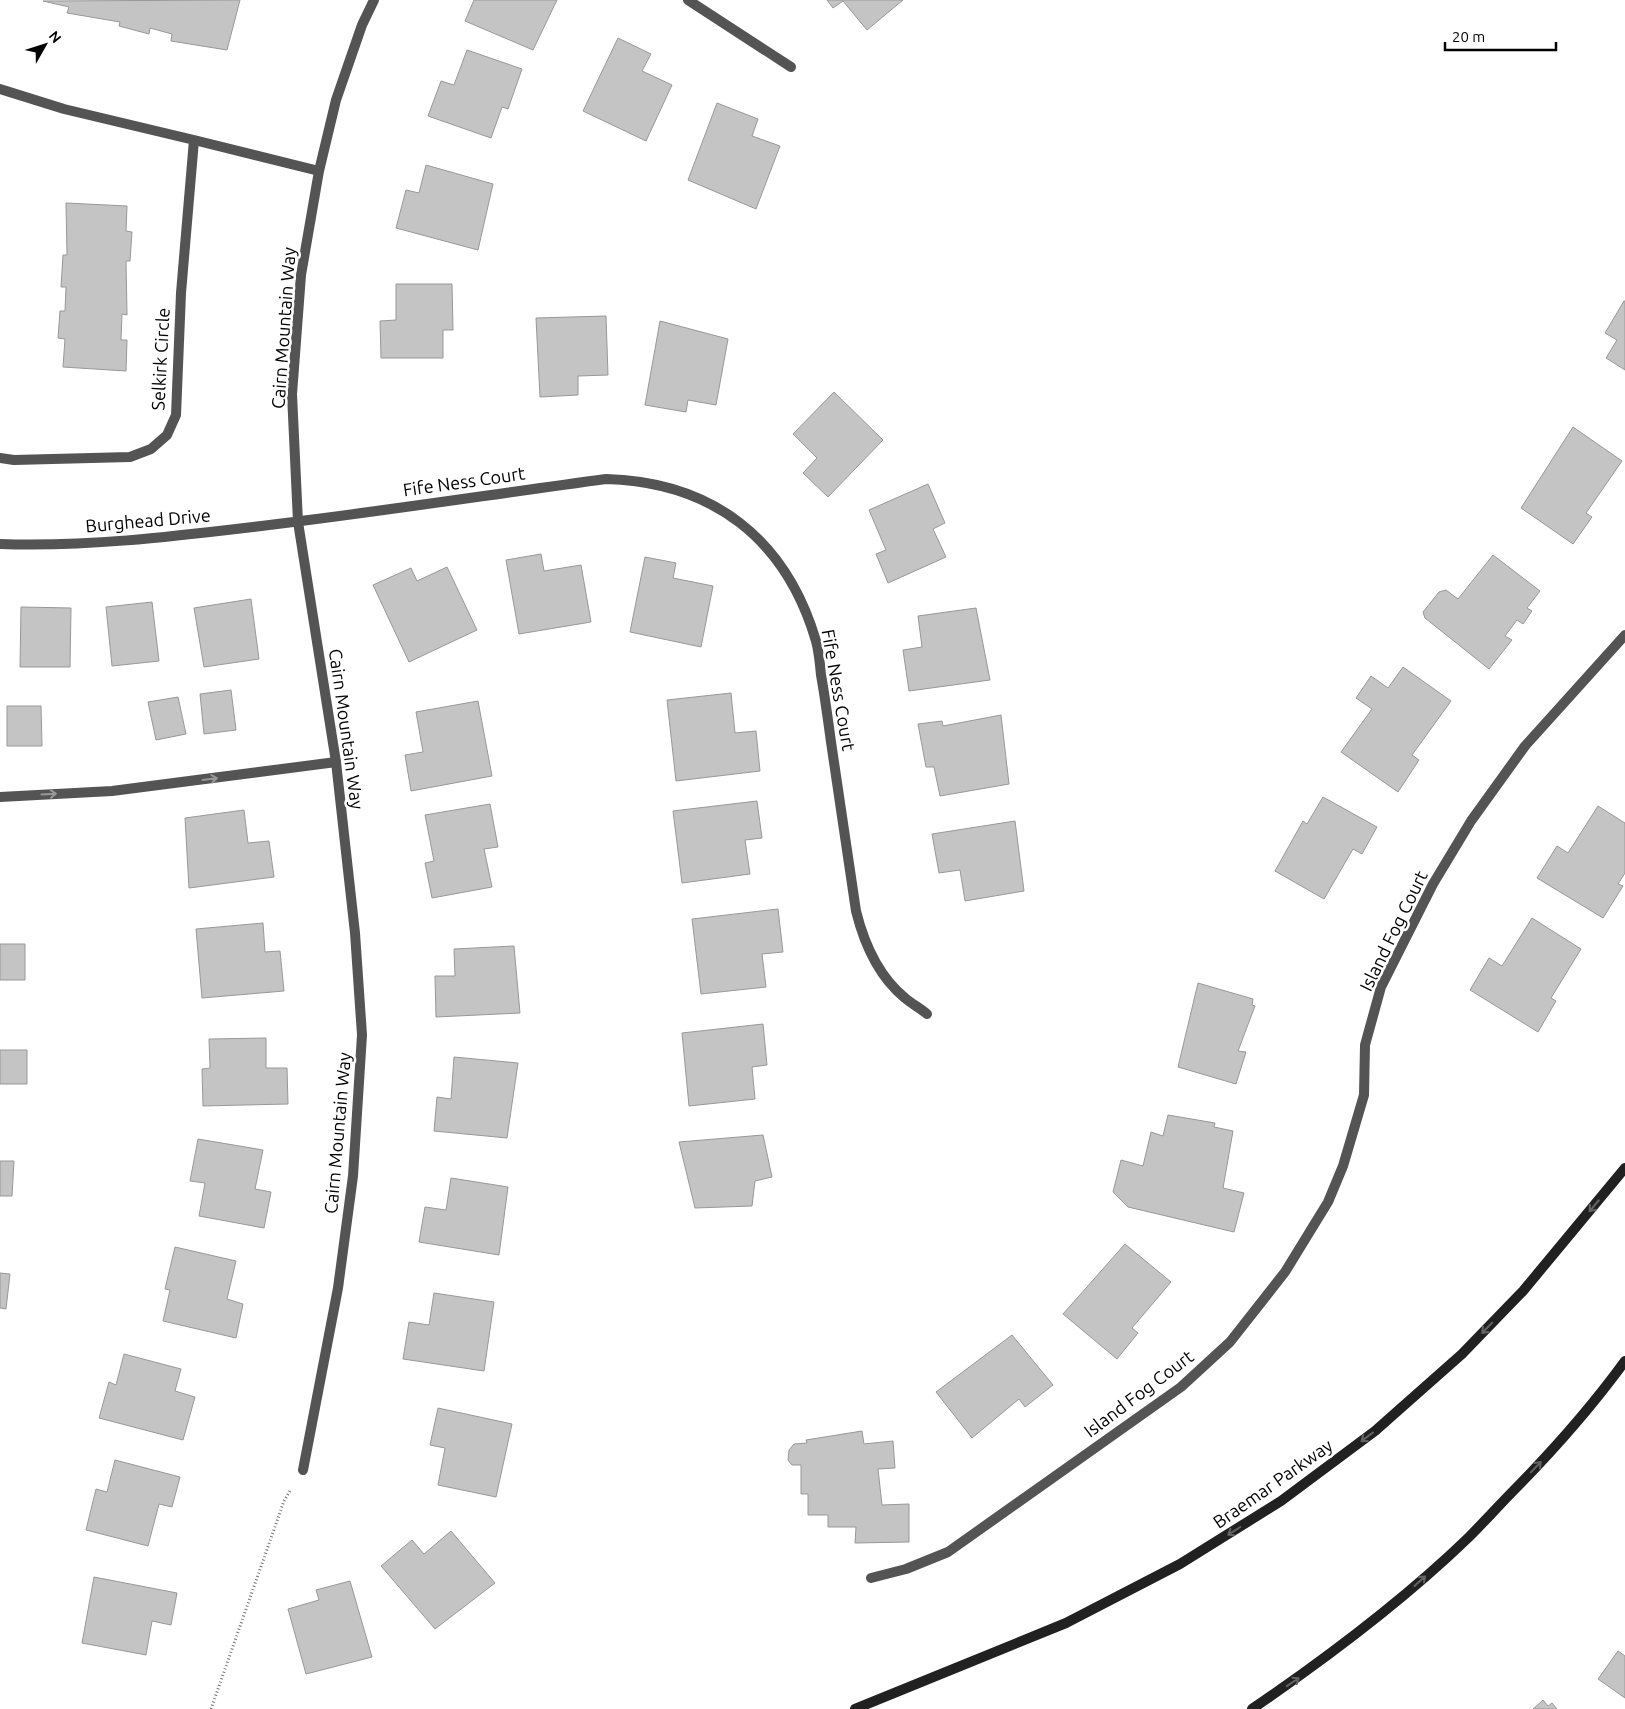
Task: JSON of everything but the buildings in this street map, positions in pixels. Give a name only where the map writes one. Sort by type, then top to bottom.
[{"type":"street","name":"Cairn Mountain Way","points":[[303,1470],[338,1288],[353,1176],[362,1035],[355,933],[336,762],[298,522],[292,394],[301,276],[319,171],[336,100],[362,25],[374,0]]},
{"type":"street","points":[[688,0],[791,67]]},
{"type":"street","points":[[0,89],[64,109],[319,171]]},
{"type":"street","name":"Selkirk Circle","points":[[0,458],[14,460],[130,457],[151,449],[167,435],[176,414],[181,293],[194,140]]},
{"type":"street","name":"Fife Ness Court","points":[[298,522],[606,479],[624,479],[667,486],[716,506],[746,526],[777,560],[792,583],[801,599],[816,643],[856,911],[863,938],[880,970],[904,997],[927,1014]]},
{"type":"street","name":"Burghead Drive","points":[[0,544],[28,545],[137,541],[298,522]]},
{"type":"street","name":"Island Fog Court","points":[[870,1578],[906,1569],[948,1552],[1181,1387],[1230,1342],[1285,1272],[1328,1202],[1344,1166],[1364,1095],[1366,1045],[1381,987],[1433,884],[1471,821],[1525,746],[1625,635]]},
{"type":"street","points":[[0,797],[112,792],[336,762]]},
{"type":"street","name":"Braemar Parkway","points":[[855,1709],[1066,1623],[1180,1564],[1282,1501],[1375,1431],[1462,1354],[1523,1291],[1625,1168]]},
{"type":"street","points":[[1252,1709],[1304,1674],[1402,1597],[1469,1537],[1558,1444],[1608,1385],[1625,1361]]},
{"type":"path","points":[[211,1709],[284,1501],[303,1470]]}]
